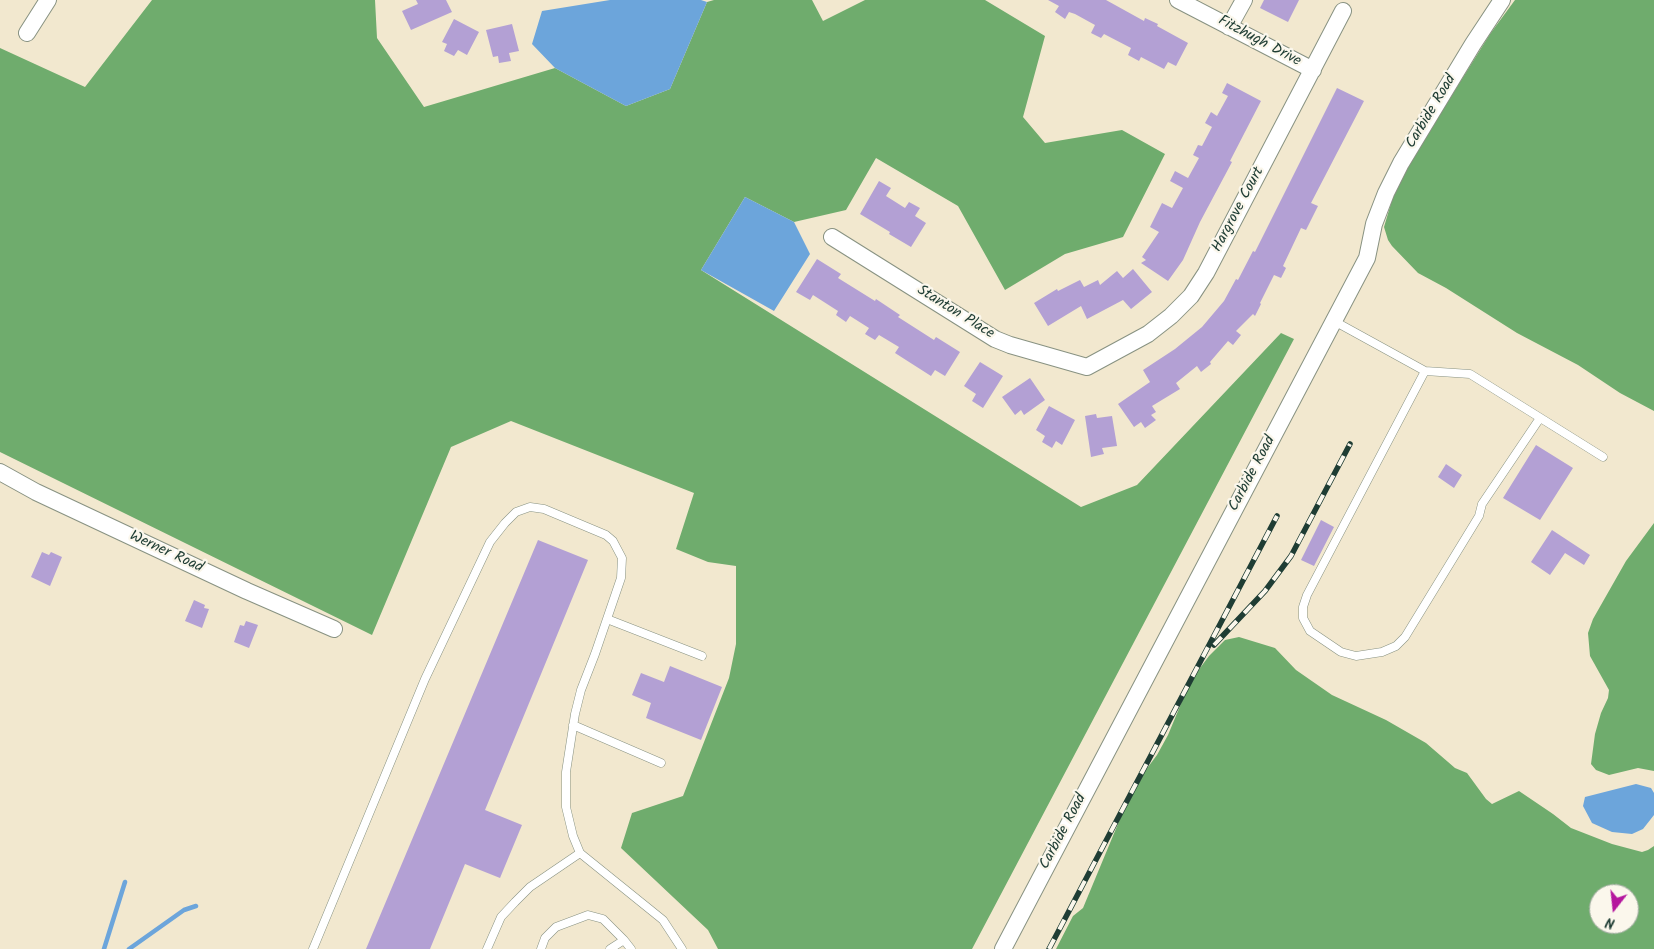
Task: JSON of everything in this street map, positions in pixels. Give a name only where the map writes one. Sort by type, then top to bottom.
[{"type":"street","points":[[27,33],[48,0]]},
{"type":"street","name":"Fitzhugh Drive","points":[[1178,0],[1313,70]]},
{"type":"street","points":[[1230,27],[1244,0]]},
{"type":"street","name":"Carbide Road","points":[[1003,949],[1367,258],[1374,224],[1386,193],[1401,163],[1502,0]]},
{"type":"street","name":"Hargrove Court","points":[[1087,367],[1148,334],[1171,316],[1191,296],[1206,273],[1343,11]]},
{"type":"street","name":"Stanton Place","points":[[832,237],[996,339],[1010,345],[1087,367]]},
{"type":"street","name":"Werner Road","points":[[0,472],[36,492],[247,591],[334,629]]},
{"type":"lane","points":[[1334,321],[1425,371],[1470,374],[1604,457]]},
{"type":"lane","points":[[1425,371],[1302,607],[1303,618],[1310,631],[1341,652],[1356,656],[1382,652],[1396,646],[1406,637],[1479,516],[1482,504],[1540,418]]},
{"type":"lane","points":[[313,949],[424,679],[490,542],[516,512],[530,507],[544,508],[606,536],[613,541],[622,558],[621,578],[581,690],[566,772],[566,807],[573,836],[580,853],[663,920],[682,949]]},
{"type":"lane","points":[[607,618],[702,656]]},
{"type":"lane","points":[[573,726],[661,763]]},
{"type":"lane","points":[[487,949],[501,917],[515,902],[530,888],[580,853]]},
{"type":"lane","points":[[541,949],[545,938],[556,926],[588,915],[603,919],[631,949]]},
{"type":"lane","points":[[610,949],[624,940]]},
{"type":"green space","points":[[152,0],[375,0],[377,38],[424,107],[555,68],[626,106],[670,89],[707,2],[714,0],[812,0],[823,21],[865,0],[985,0],[1045,36],[1023,117],[1045,143],[1122,130],[1165,154],[1123,237],[1065,254],[1005,290],[958,206],[876,158],[846,210],[794,222],[745,197],[701,270],[1081,507],[1137,485],[1281,333],[1294,339],[972,949],[718,949],[708,930],[621,848],[632,813],[683,796],[729,678],[736,644],[736,566],[708,562],[676,549],[694,493],[511,421],[451,447],[372,635],[0,452],[0,48],[85,87]]},
{"type":"green space","points":[[1515,0],[1654,0],[1654,411],[1620,393],[1578,365],[1517,333],[1446,288],[1418,273],[1388,240],[1384,227],[1392,200],[1407,167],[1490,34]]},
{"type":"green space","points":[[1654,523],[1654,771],[1638,768],[1609,775],[1596,770],[1591,764],[1595,734],[1609,690],[1590,656],[1588,633],[1593,619],[1626,561]]},
{"type":"green space","points":[[1239,637],[1275,648],[1296,670],[1332,695],[1386,720],[1426,743],[1455,768],[1467,773],[1486,799],[1492,804],[1519,791],[1571,828],[1612,844],[1642,852],[1654,846],[1654,949],[1056,949],[1073,916],[1083,908],[1120,819],[1145,771],[1168,735],[1188,687],[1209,656],[1225,640]]},
{"type":"water","points":[[610,0],[701,0],[707,2],[670,89],[626,106],[555,68],[532,44],[542,11]]},
{"type":"water","points":[[745,197],[794,222],[810,254],[774,311],[701,270]]},
{"type":"water","points":[[1636,784],[1651,788],[1654,793],[1654,815],[1643,829],[1632,834],[1612,832],[1592,823],[1583,806],[1585,797]]},
{"type":"building","points":[[416,0],[446,0],[452,12],[411,30],[402,11],[418,4]]},
{"type":"building","points":[[1048,0],[1106,0],[1144,21],[1145,18],[1158,24],[1157,26],[1188,43],[1176,66],[1168,62],[1164,69],[1141,57],[1139,61],[1128,55],[1131,48],[1104,34],[1101,38],[1091,33],[1095,25],[1075,14],[1069,12],[1065,19],[1055,12],[1059,6]]},
{"type":"building","points":[[1264,0],[1299,0],[1288,22],[1260,8]]},
{"type":"building","points":[[454,19],[479,32],[467,55],[458,50],[454,56],[444,51],[447,44],[442,42]]},
{"type":"building","points":[[512,24],[519,51],[509,53],[511,61],[499,63],[498,56],[493,57],[486,30]]},
{"type":"building","points":[[1227,83],[1261,101],[1183,260],[1168,281],[1141,263],[1146,260],[1142,257],[1159,232],[1150,227],[1162,203],[1172,208],[1183,188],[1170,181],[1175,171],[1188,178],[1199,158],[1193,155],[1198,145],[1202,146],[1212,127],[1205,123],[1211,112],[1217,116],[1228,96],[1222,93]]},
{"type":"building","points":[[1337,88],[1364,101],[1311,203],[1318,206],[1306,230],[1301,228],[1283,266],[1286,268],[1281,278],[1274,275],[1255,316],[1253,314],[1236,331],[1241,335],[1233,345],[1228,341],[1210,362],[1211,364],[1201,372],[1197,366],[1176,383],[1180,389],[1152,406],[1156,412],[1151,415],[1156,420],[1145,428],[1141,422],[1134,427],[1118,404],[1150,382],[1143,370],[1175,349],[1202,327],[1224,301],[1236,279],[1238,280],[1253,251],[1255,252]]},
{"type":"building","points":[[879,181],[891,188],[886,196],[905,208],[909,202],[920,208],[915,216],[926,223],[911,247],[860,214]]},
{"type":"building","points":[[817,259],[841,274],[838,278],[875,301],[876,299],[900,315],[898,317],[934,340],[936,337],[960,352],[945,376],[935,370],[931,376],[895,353],[899,347],[879,335],[875,340],[865,334],[869,328],[850,316],[846,322],[836,315],[838,311],[813,295],[810,300],[796,292]]},
{"type":"building","points":[[1133,269],[1152,292],[1131,309],[1123,300],[1087,319],[1081,306],[1048,326],[1034,303],[1057,289],[1058,291],[1080,280],[1084,287],[1098,280],[1100,285],[1117,271],[1123,278]]},
{"type":"building","points":[[980,362],[1003,376],[983,408],[972,401],[976,394],[964,386]]},
{"type":"building","points":[[1030,378],[1045,400],[1024,415],[1021,410],[1015,415],[1002,397]]},
{"type":"building","points":[[1049,406],[1075,420],[1062,445],[1056,441],[1052,448],[1042,442],[1045,436],[1036,430]]},
{"type":"building","points":[[1096,414],[1097,418],[1112,416],[1117,446],[1102,448],[1104,454],[1091,457],[1085,416]]},
{"type":"building","points":[[1536,445],[1573,468],[1540,520],[1503,498]]},
{"type":"building","points":[[1446,464],[1462,475],[1454,488],[1438,477]]},
{"type":"building","points":[[1321,520],[1334,527],[1314,566],[1301,560]]},
{"type":"building","points":[[1552,530],[1590,555],[1584,565],[1565,553],[1550,575],[1531,562]]},
{"type":"building","points":[[538,540],[588,560],[485,810],[522,825],[500,878],[465,864],[430,949],[366,949]]},
{"type":"building","points":[[42,552],[49,555],[51,552],[62,557],[50,586],[31,577]]},
{"type":"building","points":[[194,600],[205,605],[204,608],[209,609],[202,628],[185,621]]},
{"type":"building","points":[[246,621],[258,625],[249,648],[234,642],[240,625],[244,626]]},
{"type":"building","points":[[670,666],[722,687],[701,740],[646,718],[651,703],[632,695],[641,673],[664,682]]},
{"type":"waterway","points":[[104,949],[125,882]]},
{"type":"waterway","points":[[129,949],[184,910],[196,906]]},
{"type":"railway","points":[[1214,645],[1265,591],[1291,556],[1350,444]]},
{"type":"railway","points":[[1049,949],[1277,516]]}]
